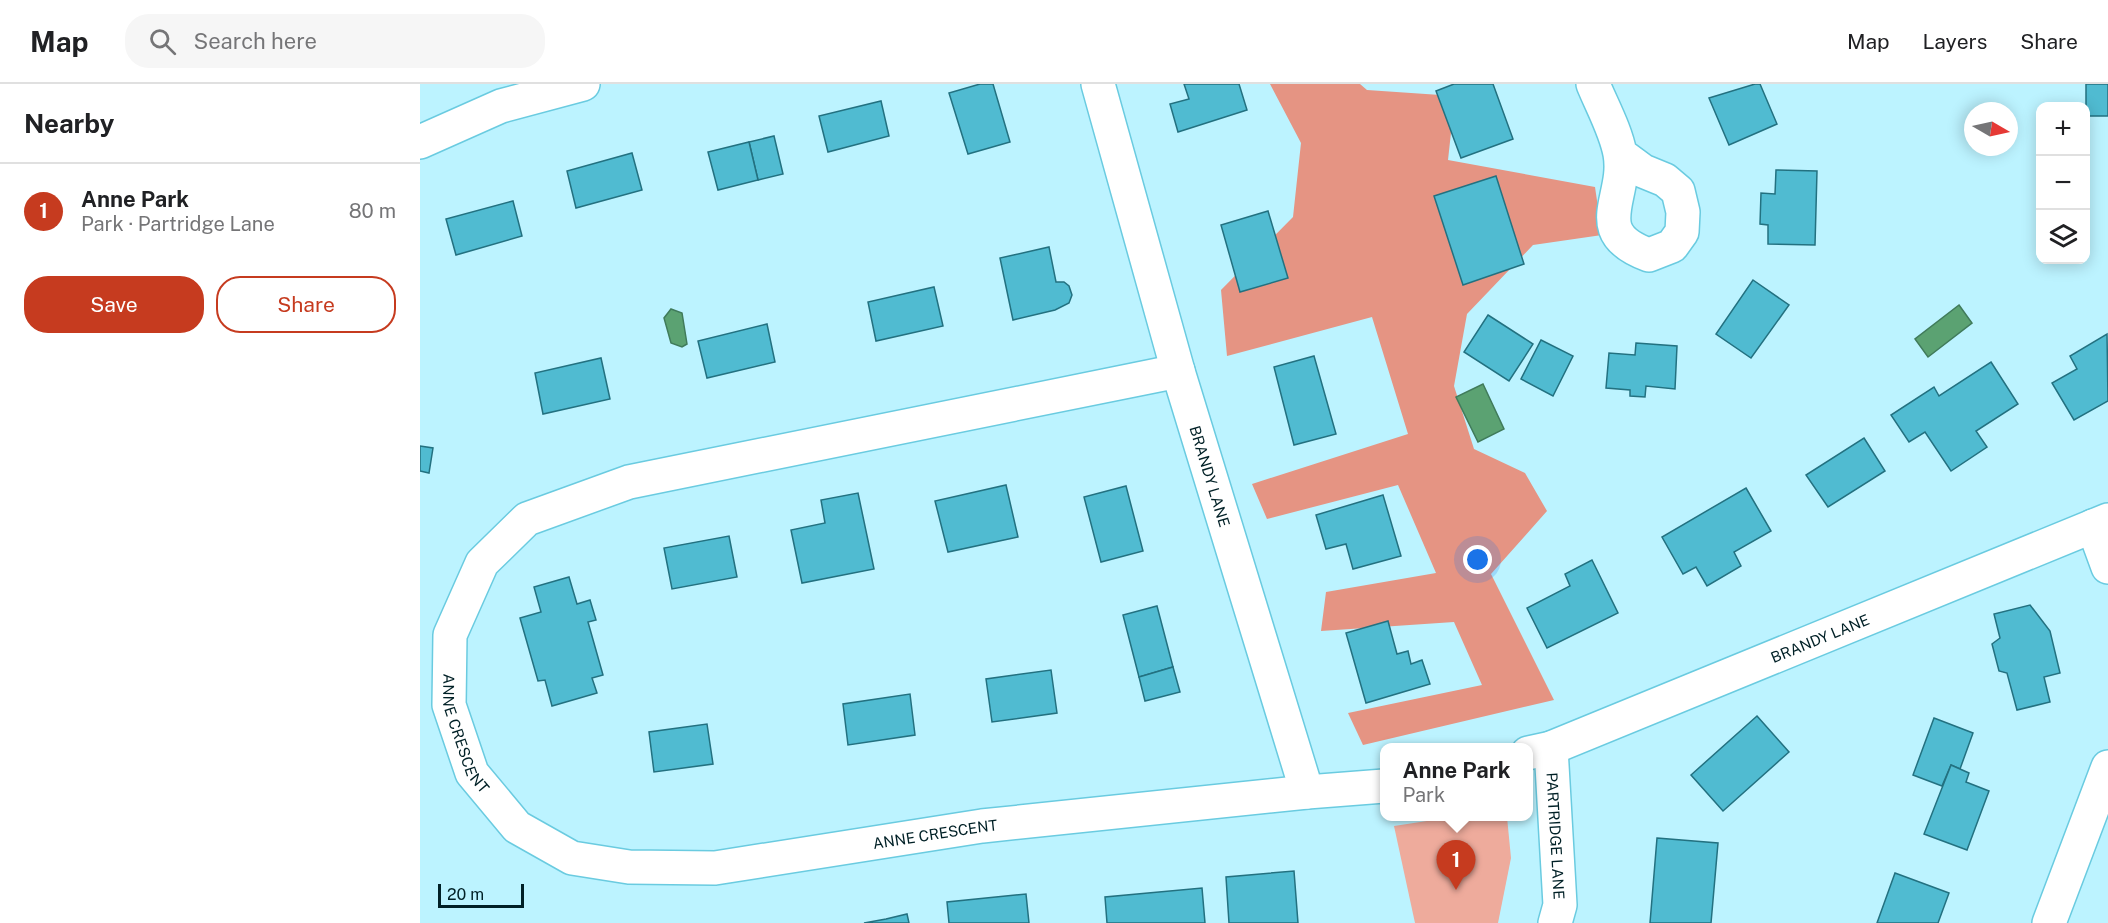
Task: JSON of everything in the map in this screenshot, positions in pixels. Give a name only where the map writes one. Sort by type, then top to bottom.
[{"type":"street","points":[[420,142],[501,106],[583,84]]},
{"type":"street","name":"BRANDY LANE","points":[[1098,84],[1178,371],[1306,792]]},
{"type":"street","points":[[1593,84],[1620,154]]},
{"type":"street","name":"ANNE CRESCENT","points":[[1178,371],[629,482],[527,519],[482,562],[450,635],[450,705],[472,773],[517,827],[572,858],[629,867],[715,868],[982,826],[1306,792]]},
{"type":"street","points":[[2101,523],[2108,567]]},
{"type":"street","name":"BRANDY LANE","points":[[1540,750],[2101,523]]},
{"type":"street","name":"PARTRIDGE LANE","points":[[1540,750],[1560,905],[1554,923]]},
{"type":"street","points":[[2049,923],[2108,767]]},
{"type":"street","points":[[1306,792],[1380,786]]},
{"type":"shaded area","points":[[1270,84],[1360,84],[1367,90],[1455,96],[1448,160],[1595,187],[1602,235],[1533,245],[1467,314],[1454,386],[1474,449],[1525,473],[1547,511],[1491,574],[1554,700],[1363,745],[1348,713],[1482,685],[1454,622],[1321,631],[1326,592],[1436,573],[1398,485],[1267,519],[1252,484],[1408,434],[1372,317],[1227,356],[1221,290],[1293,217],[1301,143]]},
{"type":"shaded area","points":[[1959,305],[1972,323],[1928,357],[1915,339]]},
{"type":"shaded area","points":[[671,309],[682,313],[687,344],[682,347],[671,343],[664,318]]},
{"type":"shaded area","points":[[1483,384],[1504,429],[1478,442],[1456,397]]},
{"type":"shaded area","points":[[1427,821],[1507,821],[1511,858],[1498,923],[1415,923],[1394,826]]},
{"type":"building","points":[[980,84],[993,84],[1010,142],[968,154],[949,93]]},
{"type":"building","points":[[1184,84],[1239,84],[1247,110],[1178,132],[1170,104],[1189,99]]},
{"type":"building","points":[[1454,84],[1493,84],[1513,139],[1461,158],[1436,91]]},
{"type":"building","points":[[1760,84],[1777,124],[1729,145],[1709,98]]},
{"type":"building","points":[[2086,84],[2108,84],[2108,116],[2090,116],[2090,102],[2086,102]]},
{"type":"building","points":[[881,101],[889,136],[828,152],[819,116]]},
{"type":"building","points":[[774,136],[783,174],[758,180],[749,142]]},
{"type":"building","points":[[749,142],[758,180],[718,190],[708,152]]},
{"type":"building","points":[[632,153],[642,190],[576,208],[567,171]]},
{"type":"building","points":[[1776,170],[1817,171],[1815,245],[1768,244],[1768,225],[1760,224],[1761,193],[1775,194]]},
{"type":"building","points":[[1496,176],[1524,264],[1463,285],[1434,196]]},
{"type":"building","points":[[513,201],[522,236],[456,255],[446,219]]},
{"type":"building","points":[[1268,211],[1288,278],[1240,292],[1221,225]]},
{"type":"building","points":[[1049,247],[1056,282],[1064,282],[1069,286],[1072,295],[1069,303],[1055,310],[1013,320],[1000,258]]},
{"type":"building","points":[[1753,280],[1789,305],[1751,358],[1716,334]]},
{"type":"building","points":[[934,287],[943,326],[876,341],[868,302]]},
{"type":"building","points":[[1488,315],[1533,344],[1509,381],[1464,352]]},
{"type":"building","points":[[767,324],[775,362],[707,378],[698,341]]},
{"type":"building","points":[[2107,334],[2108,401],[2074,420],[2052,383],[2077,369],[2070,356]]},
{"type":"building","points":[[1541,340],[1573,356],[1553,396],[1521,379]]},
{"type":"building","points":[[1636,343],[1677,346],[1675,389],[1646,386],[1645,397],[1630,396],[1630,390],[1606,388],[1609,353],[1635,355]]},
{"type":"building","points":[[1314,356],[1336,434],[1294,445],[1274,367]]},
{"type":"building","points":[[601,358],[610,399],[543,414],[535,373]]},
{"type":"building","points":[[1991,362],[2018,404],[1976,431],[1987,447],[1951,471],[1925,432],[1909,442],[1891,415],[1934,387],[1939,396]]},
{"type":"building","points":[[1864,438],[1885,471],[1828,507],[1806,475]]},
{"type":"building","points":[[420,446],[433,448],[429,473],[420,471]]},
{"type":"building","points":[[1006,485],[1018,537],[948,552],[935,501]]},
{"type":"building","points":[[1126,486],[1143,551],[1101,562],[1084,497]]},
{"type":"building","points":[[1746,488],[1771,531],[1734,552],[1741,566],[1707,586],[1696,567],[1683,574],[1662,537]]},
{"type":"building","points":[[858,493],[874,569],[802,583],[791,530],[825,523],[821,500]]},
{"type":"building","points":[[1383,495],[1401,556],[1353,569],[1346,544],[1326,549],[1316,515]]},
{"type":"building","points":[[729,536],[737,577],[672,589],[664,548]]},
{"type":"building","points":[[1592,560],[1618,613],[1547,648],[1527,608],[1570,586],[1565,574]]},
{"type":"building","points":[[569,577],[577,604],[590,600],[596,620],[588,622],[603,675],[592,678],[597,693],[552,706],[545,680],[538,681],[520,618],[541,612],[534,587]]},
{"type":"building","points":[[2030,605],[2050,631],[2060,673],[2044,677],[2050,702],[2017,710],[2007,673],[1999,671],[1992,644],[2000,638],[1994,614]]},
{"type":"building","points":[[1157,606],[1173,667],[1139,677],[1123,615]]},
{"type":"building","points":[[1388,621],[1397,654],[1408,651],[1411,664],[1422,660],[1430,684],[1366,703],[1346,633]]},
{"type":"building","points":[[1173,667],[1180,692],[1145,701],[1139,677]]},
{"type":"building","points":[[1051,670],[1057,713],[992,722],[986,679]]},
{"type":"building","points":[[910,694],[915,735],[848,745],[843,704]]},
{"type":"building","points":[[1757,716],[1789,752],[1723,811],[1691,775]]},
{"type":"building","points":[[1934,718],[1973,733],[1960,769],[1951,765],[1942,786],[1913,775]]},
{"type":"building","points":[[707,724],[713,764],[654,772],[649,732]]},
{"type":"building","points":[[1951,765],[1969,773],[1966,782],[1989,791],[1967,850],[1924,834]]},
{"type":"building","points":[[1657,838],[1718,843],[1711,923],[1650,923]]},
{"type":"building","points":[[1294,871],[1298,923],[1229,923],[1226,877]]},
{"type":"building","points":[[1895,873],[1949,893],[1938,923],[1877,923]]},
{"type":"building","points":[[1202,888],[1205,923],[1107,923],[1105,897]]},
{"type":"building","points":[[1026,894],[1029,923],[949,923],[947,902]]},
{"type":"building","points":[[907,914],[909,923],[864,923],[886,919]]},
{"type":"place","name":"Anne Park","points":[[1456,890]]}]
